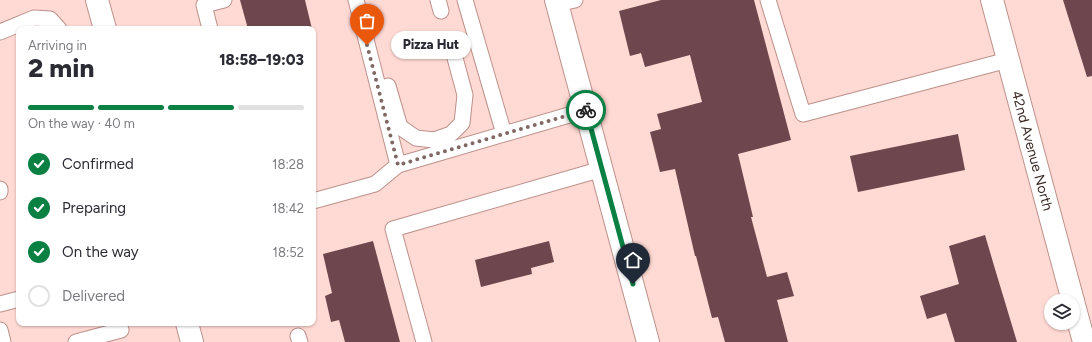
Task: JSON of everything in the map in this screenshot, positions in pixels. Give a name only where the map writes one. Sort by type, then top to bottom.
[{"type":"street","points":[[97,0],[104,26]]},
{"type":"street","name":"42nd Avenue North","points":[[992,0],[1071,294]]},
{"type":"street","points":[[562,1],[586,110],[648,342]]},
{"type":"street","points":[[188,326],[192,342]]},
{"type":"street","name":"42nd Avenue North","points":[[1080,327],[1084,342]]},
{"type":"lane","points":[[209,26],[204,5],[224,0]]},
{"type":"lane","points":[[356,0],[398,165]]},
{"type":"lane","points":[[365,0],[400,127],[416,138],[434,140],[451,134],[462,124],[465,95],[454,58]]},
{"type":"lane","points":[[466,0],[504,134]]},
{"type":"lane","points":[[768,0],[803,114],[1008,60]]},
{"type":"lane","points":[[0,32],[34,18],[50,19],[56,26]]},
{"type":"lane","points":[[316,200],[374,184],[398,165],[586,110]]},
{"type":"lane","points":[[424,342],[393,228],[602,169]]},
{"type":"lane","points":[[0,304],[16,300]]},
{"type":"lane","points":[[76,342],[121,330],[120,326]]},
{"type":"lane","points":[[0,330],[3,342]]},
{"type":"building","points":[[240,0],[305,0],[311,26],[247,26]]},
{"type":"building","points":[[661,0],[754,0],[791,140],[738,154],[753,217],[751,217],[767,277],[787,272],[794,296],[777,300],[788,342],[725,342],[718,317],[712,318],[695,256],[675,169],[660,172],[650,132],[661,129],[657,114],[702,102],[690,55],[645,67],[641,53],[630,56],[619,11]]},
{"type":"building","points":[[1063,0],[1092,0],[1092,76],[1087,77]]},
{"type":"building","points":[[958,134],[965,170],[858,192],[850,156]]},
{"type":"building","points":[[985,235],[1017,342],[955,342],[946,313],[927,319],[920,296],[959,284],[949,246]]},
{"type":"building","points":[[373,241],[400,342],[345,342],[339,320],[331,322],[325,296],[332,293],[323,254]]},
{"type":"building","points":[[549,241],[554,262],[531,268],[532,274],[481,287],[475,260]]},
{"type":"way so far","points":[[367,45],[398,165],[586,110]]},
{"type":"place","name":"Pizza Hut","points":[[367,45]]},
{"type":"route","points":[[586,110],[633,284]]}]
